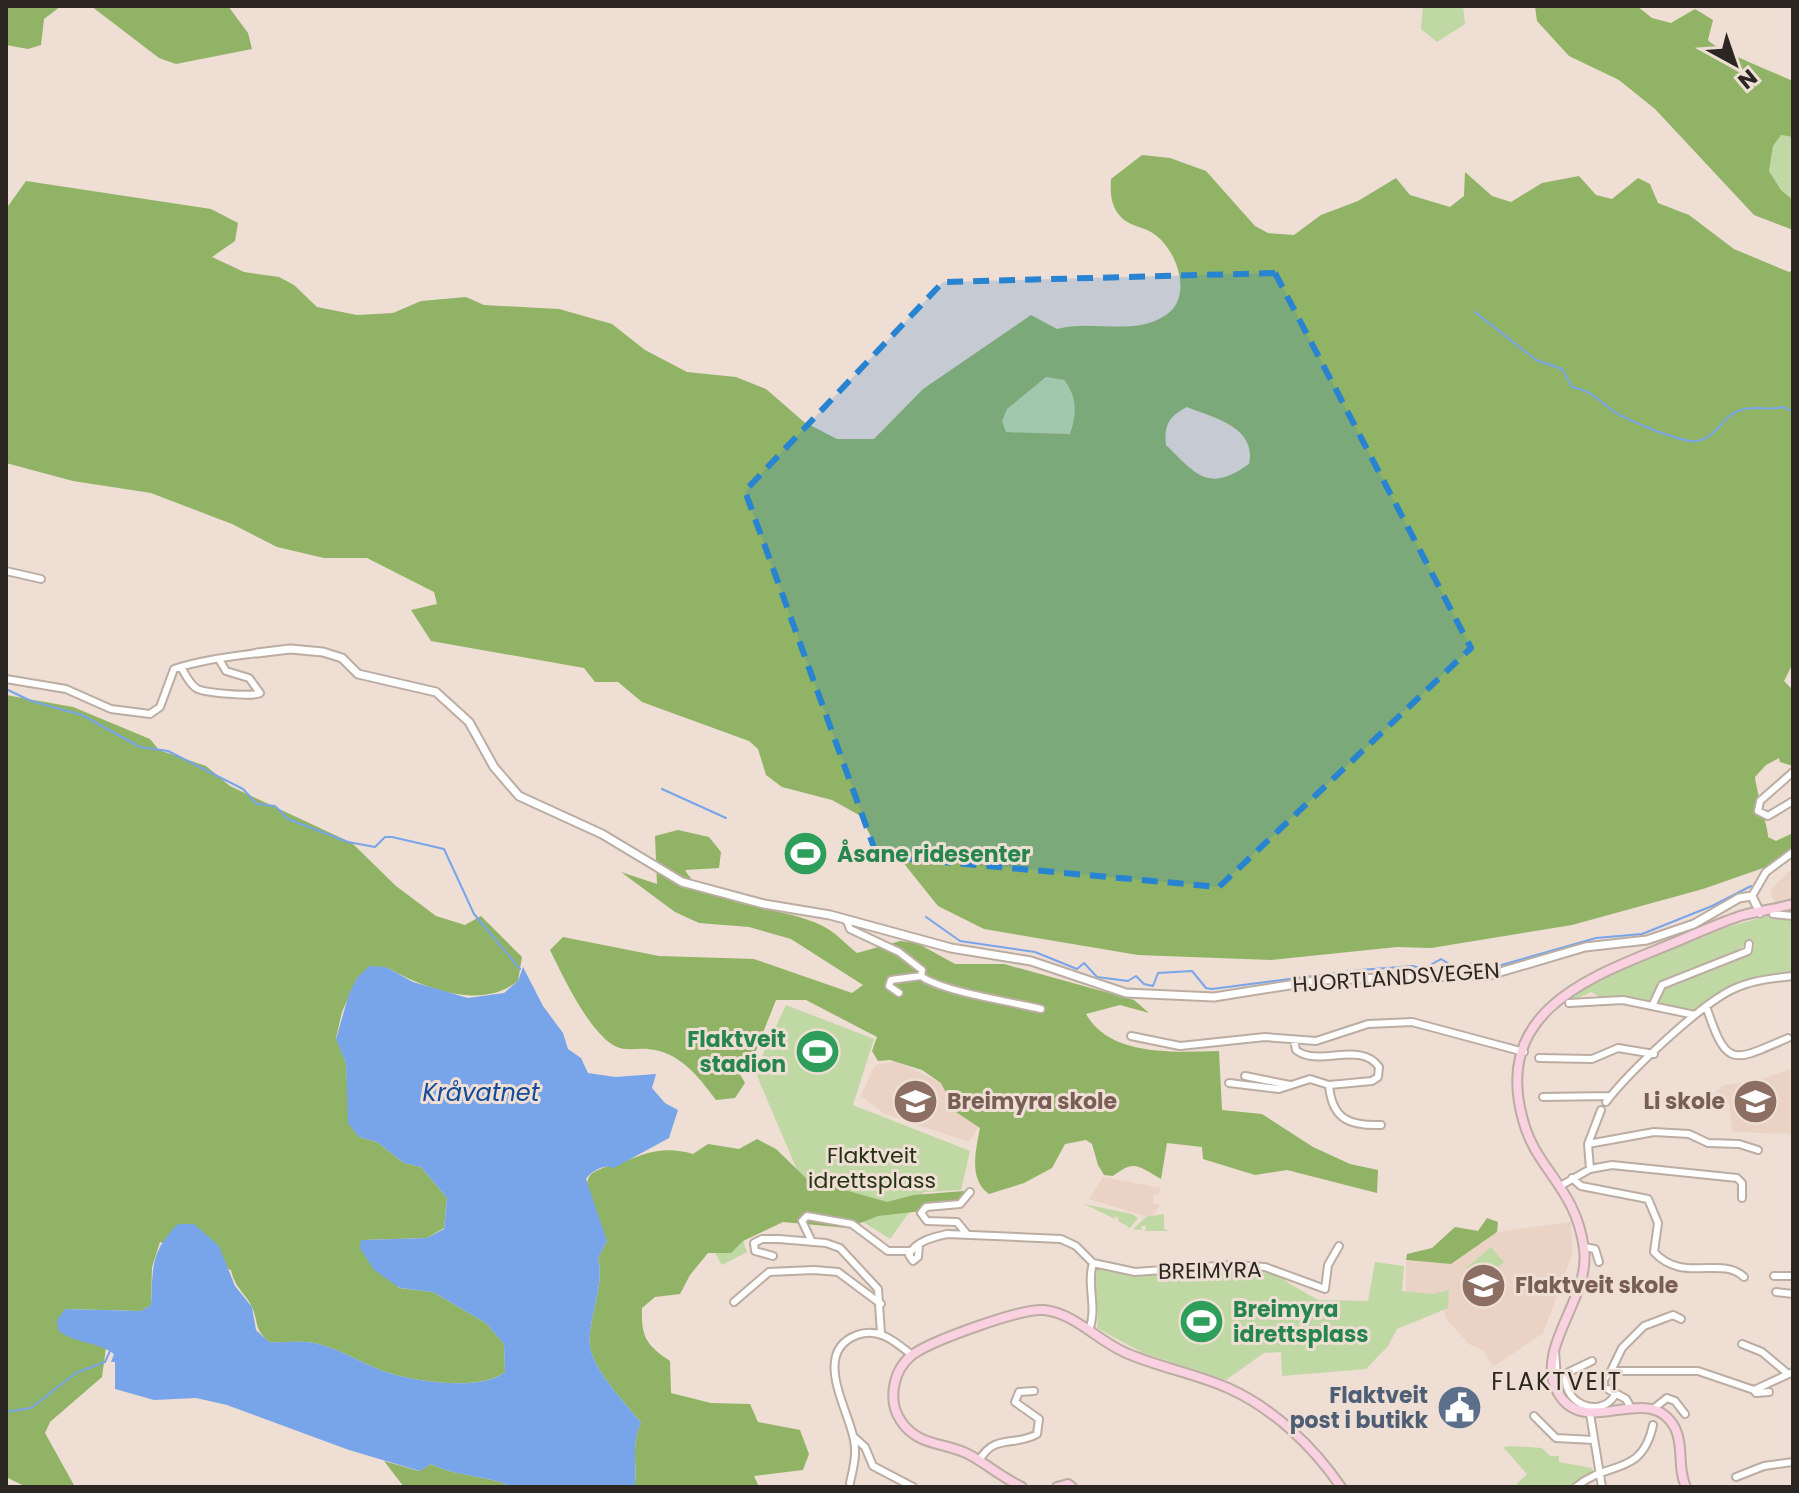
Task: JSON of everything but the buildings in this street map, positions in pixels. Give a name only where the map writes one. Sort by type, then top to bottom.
[{"type":"main road","points":[[1686,1487],[1675,1428],[1653,1409],[1631,1408],[1590,1414],[1566,1403],[1552,1381],[1554,1349],[1578,1296],[1584,1247],[1576,1210],[1524,1124],[1518,1086],[1524,1052],[1534,1028],[1548,1009],[1586,978],[1725,922],[1793,904]]},
{"type":"main road","points":[[1022,1487],[960,1450],[924,1442],[901,1421],[895,1408],[895,1382],[912,1355],[1023,1312],[1060,1314],[1126,1353],[1228,1388],[1254,1402],[1312,1451],[1341,1487]]},
{"type":"main road","points":[[1057,1487],[1068,1484],[1072,1487]]},
{"type":"street","points":[[6,571],[41,579]]},
{"type":"street","name":"HJORTLANDSVEGEN","points":[[257,653],[297,649],[323,652],[342,658],[358,674],[436,692],[469,722],[499,775],[526,801],[602,834],[682,882],[846,919],[968,952],[1031,961],[1126,993],[1214,997],[1321,980],[1490,975],[1585,947],[1647,940],[1694,924],[1739,898],[1752,896]]},
{"type":"street","points":[[177,668],[220,661],[229,655],[257,653]]},
{"type":"street","points":[[177,668],[202,692],[226,691],[250,697],[260,693],[249,678],[226,671],[220,661]]},
{"type":"street","points":[[6,679],[52,686],[111,709],[147,714],[160,707],[177,668]]},
{"type":"street","points":[[1792,799],[1768,816],[1758,811],[1760,801],[1793,772]]},
{"type":"street","points":[[1760,913],[1752,896],[1766,872],[1793,852]]},
{"type":"street","points":[[1773,914],[1777,917],[1793,916]]},
{"type":"street","name":"HJORTLANDSVEGEN","points":[[846,919],[850,929],[912,960],[922,970],[921,976],[939,987],[970,991],[1041,1009]]},
{"type":"street","points":[[1653,1004],[1662,985],[1748,951],[1749,944]]},
{"type":"street","points":[[899,993],[889,986],[891,980],[921,976]]},
{"type":"street","points":[[1543,1097],[1608,1099],[1706,1006],[1747,984],[1793,976]]},
{"type":"street","points":[[1569,1003],[1604,999],[1653,1004],[1695,1015]]},
{"type":"street","points":[[1706,1006],[1721,1046],[1734,1056],[1744,1056],[1788,1038]]},
{"type":"street","points":[[1131,1036],[1180,1046],[1265,1037],[1330,1039],[1368,1024],[1412,1022],[1524,1052]]},
{"type":"street","points":[[1229,1083],[1268,1089],[1310,1079],[1329,1085],[1372,1081],[1378,1077],[1379,1067],[1373,1060],[1355,1055],[1306,1056],[1296,1050],[1294,1040]]},
{"type":"street","points":[[1539,1058],[1586,1060],[1618,1048],[1654,1054]]},
{"type":"street","points":[[1245,1076],[1290,1085]]},
{"type":"street","points":[[1329,1085],[1330,1097],[1344,1120],[1353,1126],[1381,1125]]},
{"type":"street","points":[[1590,1169],[1588,1144],[1601,1110]]},
{"type":"street","points":[[1588,1144],[1654,1132],[1689,1134],[1708,1143],[1739,1144],[1758,1150]]},
{"type":"street","points":[[1562,1185],[1590,1169],[1632,1165],[1731,1176],[1742,1183],[1742,1198]]},
{"type":"street","points":[[1572,1178],[1581,1186],[1648,1199],[1658,1223],[1654,1252],[1673,1267],[1734,1270],[1744,1277]]},
{"type":"street","name":"BREIMYRA","points":[[966,1233],[957,1222],[927,1221],[921,1213],[926,1207],[965,1202],[970,1192]]},
{"type":"street","name":"BREIMYRA","points":[[812,1242],[802,1221],[807,1216],[852,1224],[888,1251],[910,1251],[937,1236],[966,1233],[1061,1239],[1076,1246],[1093,1263],[1135,1272],[1251,1266],[1276,1271],[1325,1289],[1328,1265],[1339,1246]]},
{"type":"street","points":[[773,1256],[755,1251],[754,1243],[762,1239],[835,1245],[875,1283],[881,1304],[881,1333]]},
{"type":"street","points":[[1584,1247],[1595,1249],[1599,1262]]},
{"type":"street","points":[[1089,1330],[1093,1303],[1089,1277],[1093,1263]]},
{"type":"street","points":[[734,1302],[769,1272],[814,1270],[838,1272],[881,1304]]},
{"type":"street","points":[[1774,1276],[1793,1276]]},
{"type":"street","points":[[1776,1292],[1793,1294]]},
{"type":"street","points":[[1631,1408],[1626,1399],[1604,1387],[1604,1379],[1622,1348],[1648,1323],[1673,1315],[1681,1319]]},
{"type":"street","points":[[850,1483],[855,1461],[854,1437],[835,1378],[834,1360],[848,1339],[862,1333],[881,1333],[912,1355]]},
{"type":"street","points":[[1742,1344],[1762,1352],[1790,1372],[1770,1385],[1754,1390]]},
{"type":"street","points":[[1592,1361],[1567,1373],[1564,1383],[1570,1395],[1583,1405],[1596,1408],[1607,1405],[1615,1395]]},
{"type":"street","points":[[1611,1371],[1698,1371],[1759,1394],[1769,1392]]},
{"type":"street","points":[[979,1461],[988,1448],[998,1442],[1037,1434],[1039,1419],[1015,1402],[1019,1392],[1034,1391]]},
{"type":"street","points":[[1653,1409],[1667,1398],[1675,1401],[1685,1414]]},
{"type":"street","points":[[1590,1414],[1602,1487]]},
{"type":"street","points":[[1534,1416],[1556,1438],[1594,1440]]},
{"type":"street","points":[[1588,1477],[1629,1465],[1643,1452],[1653,1425]]},
{"type":"street","points":[[854,1437],[865,1447],[873,1466],[913,1487]]},
{"type":"street","points":[[1576,1487],[1588,1477],[1598,1460]]},
{"type":"street","points":[[1736,1477],[1764,1466],[1793,1462]]},
{"type":"highlighted area","points":[[1275,273],[1471,648],[1219,887],[877,856],[745,491],[943,282]]},
{"type":"shaded area","points":[[1793,868],[1793,901],[1775,904],[1770,890]]},
{"type":"shaded area","name":"Breimyra skole","points":[[897,1061],[961,1093],[979,1126],[969,1142],[885,1114],[861,1096],[875,1065]]},
{"type":"shaded area","name":"Li skole","points":[[1793,1068],[1793,1134],[1732,1132],[1729,1103],[1707,1099],[1724,1085],[1762,1079]]},
{"type":"shaded area","points":[[1103,1177],[1160,1188],[1161,1193],[1153,1195],[1153,1203],[1160,1205],[1151,1218],[1089,1199]]},
{"type":"shaded area","name":"Flaktveit skole","points":[[1571,1222],[1572,1255],[1543,1333],[1493,1367],[1484,1351],[1469,1344],[1447,1320],[1443,1308],[1406,1305],[1406,1261],[1451,1264],[1497,1232]]},
{"type":"green space","points":[[6,6],[61,6],[44,19],[41,45],[28,49],[6,45]]},
{"type":"green space","points":[[91,6],[228,6],[248,33],[252,49],[176,64],[159,58]]},
{"type":"green space","points":[[1423,6],[1463,6],[1465,24],[1437,42],[1421,29]]},
{"type":"green space","points":[[1535,6],[1637,6],[1652,18],[1671,23],[1695,9],[1713,20],[1708,40],[1713,44],[1793,81],[1793,137],[1781,135],[1773,146],[1769,171],[1781,190],[1793,200],[1793,230],[1754,215],[1655,109],[1619,80],[1569,56],[1537,21]]},
{"type":"green space","points":[[1781,135],[1793,137],[1793,200],[1781,190],[1769,171],[1773,146]]},
{"type":"green space","points":[[1142,155],[1170,158],[1206,171],[1255,226],[1268,233],[1294,235],[1321,215],[1358,201],[1396,178],[1410,195],[1450,207],[1464,196],[1465,172],[1492,196],[1511,202],[1542,183],[1579,176],[1596,195],[1612,199],[1638,178],[1650,184],[1658,203],[1689,215],[1734,249],[1789,272],[1793,270],[1793,663],[1784,681],[1793,690],[1793,766],[1780,762],[1779,758],[1766,765],[1755,777],[1768,837],[1776,841],[1793,833],[1793,852],[1766,867],[1703,889],[1572,925],[1431,948],[1397,947],[1271,960],[1138,955],[984,929],[938,906],[901,860],[880,852],[859,815],[832,800],[782,787],[766,775],[758,749],[749,741],[642,702],[618,682],[595,682],[584,668],[431,641],[411,610],[437,604],[434,592],[367,558],[324,558],[277,547],[232,524],[151,493],[73,481],[6,463],[6,209],[26,181],[211,209],[238,223],[235,241],[212,257],[244,272],[279,277],[294,285],[317,307],[357,315],[393,313],[421,301],[466,297],[484,305],[559,309],[612,324],[645,350],[687,372],[736,377],[766,389],[804,422],[837,439],[874,439],[923,389],[1031,315],[1057,329],[1070,326],[1126,326],[1153,322],[1174,307],[1180,285],[1175,260],[1160,239],[1119,215],[1112,201],[1111,179]],"holes":[[[1046,377],[1064,380],[1071,392],[1075,412],[1070,434],[1006,432],[1002,421],[1007,409]],[[1187,407],[1221,420],[1240,433],[1250,451],[1249,464],[1235,473],[1213,479],[1186,465],[1166,445],[1166,438],[1169,422]]]},
{"type":"green space","points":[[1046,377],[1064,380],[1071,392],[1075,412],[1071,434],[1006,432],[1001,421],[1007,409],[1026,390]]},
{"type":"green space","points":[[6,695],[73,707],[150,739],[159,750],[206,766],[230,786],[352,843],[396,886],[436,916],[465,925],[481,916],[522,957],[518,981],[503,990],[487,994],[470,995],[434,989],[386,967],[357,978],[342,1012],[336,1038],[346,1063],[349,1123],[359,1137],[377,1142],[404,1163],[421,1167],[447,1198],[444,1228],[427,1238],[362,1240],[399,1288],[433,1292],[486,1323],[504,1344],[505,1372],[494,1378],[466,1383],[418,1380],[392,1374],[318,1344],[269,1342],[259,1330],[253,1309],[235,1282],[231,1270],[160,1242],[152,1267],[151,1305],[141,1311],[65,1309],[98,1345],[106,1348],[102,1377],[50,1422],[45,1433],[75,1487],[26,1487],[6,1477]]},
{"type":"green space","points":[[678,830],[709,837],[721,852],[719,868],[685,870],[696,883],[730,900],[811,921],[832,931],[857,953],[900,941],[917,943],[955,964],[1004,964],[1134,1000],[1149,1013],[1120,1005],[1086,1014],[1097,1028],[1127,1045],[1164,1051],[1219,1051],[1222,1110],[1262,1114],[1313,1147],[1350,1164],[1378,1170],[1377,1193],[1287,1170],[1255,1175],[1203,1159],[1202,1147],[1167,1143],[1161,1179],[1137,1166],[1127,1167],[1113,1176],[1104,1175],[1092,1144],[1086,1140],[1065,1144],[1052,1168],[1024,1183],[989,1194],[982,1188],[976,1172],[980,1128],[956,1112],[941,1083],[922,1070],[890,1060],[878,1061],[872,1051],[877,1037],[806,1000],[776,1000],[755,1053],[736,1067],[745,1083],[735,1098],[716,1100],[695,1074],[670,1055],[648,1049],[620,1048],[607,1040],[578,1004],[550,950],[563,937],[659,956],[754,959],[852,993],[863,985],[791,939],[749,927],[699,923],[675,912],[621,872],[657,884],[655,836]]},
{"type":"green space","points":[[1793,909],[1793,973],[1736,984],[1695,1011],[1658,1003],[1661,988],[1730,959],[1750,956],[1755,945],[1748,942],[1736,951],[1669,981],[1659,989],[1651,1001],[1600,997],[1591,992],[1570,1002],[1565,998],[1584,985],[1728,927]]},
{"type":"green space","name":"Flaktveit idrettsplass","points":[[786,1005],[874,1039],[853,1105],[970,1151],[961,1190],[924,1192],[890,1239],[803,1184],[755,1071]]},
{"type":"green space","points":[[757,1139],[776,1149],[807,1179],[887,1202],[914,1195],[964,1191],[965,1206],[878,1216],[848,1228],[783,1222],[743,1241],[731,1253],[708,1253],[690,1275],[680,1294],[655,1297],[642,1308],[644,1333],[650,1345],[670,1361],[671,1393],[711,1403],[750,1404],[758,1422],[800,1430],[809,1454],[803,1470],[754,1476],[759,1487],[631,1487],[635,1484],[635,1446],[641,1423],[613,1389],[591,1351],[590,1330],[600,1269],[598,1258],[607,1241],[590,1203],[587,1184],[596,1171],[653,1152],[672,1150],[693,1154],[708,1144],[739,1149]]},
{"type":"green space","points":[[1084,1204],[1138,1218],[1130,1228],[1118,1221],[1119,1218],[1115,1216],[1115,1219]]},
{"type":"green space","points":[[1164,1214],[1164,1229],[1169,1231],[1145,1231],[1146,1226],[1141,1226],[1142,1230],[1133,1229],[1146,1217]]},
{"type":"green space","points":[[1487,1218],[1498,1222],[1497,1232],[1451,1264],[1406,1260],[1407,1254],[1432,1248],[1455,1227],[1478,1231]]},
{"type":"green space","points":[[742,1238],[747,1252],[722,1265],[714,1251]]},
{"type":"green space","points":[[1491,1247],[1504,1262],[1479,1283],[1466,1268]]},
{"type":"green space","points":[[1375,1262],[1404,1266],[1402,1291],[1433,1294],[1449,1290],[1448,1308],[1397,1329],[1388,1346],[1366,1369],[1282,1376],[1281,1352],[1264,1353],[1226,1380],[1143,1353],[1097,1328],[1093,1273],[1099,1268],[1145,1275],[1239,1270],[1262,1272],[1285,1277],[1285,1281],[1318,1300],[1368,1301]]},
{"type":"green space","points":[[1503,1447],[1542,1448],[1550,1456],[1559,1456],[1559,1462],[1592,1468],[1595,1476],[1577,1487],[1514,1487],[1527,1474]]},
{"type":"green space","points":[[384,1461],[419,1471],[431,1464],[513,1487],[404,1487]]},
{"type":"water","name":"Kråvatnet","points":[[369,966],[386,967],[413,982],[468,998],[504,993],[518,981],[523,967],[543,1006],[563,1033],[568,1049],[581,1058],[588,1073],[615,1077],[656,1074],[652,1088],[665,1103],[678,1110],[669,1138],[614,1168],[598,1169],[586,1179],[607,1241],[598,1258],[600,1269],[590,1330],[591,1351],[606,1380],[641,1423],[635,1446],[635,1485],[513,1487],[431,1464],[420,1471],[349,1450],[227,1405],[196,1398],[154,1400],[115,1389],[115,1362],[111,1362],[114,1354],[58,1330],[57,1320],[65,1309],[141,1311],[151,1305],[153,1270],[162,1243],[178,1224],[194,1224],[219,1246],[235,1286],[252,1307],[256,1330],[269,1342],[318,1344],[392,1374],[434,1382],[481,1381],[505,1372],[504,1344],[486,1323],[433,1292],[400,1288],[374,1270],[360,1248],[361,1240],[427,1238],[444,1229],[447,1198],[421,1167],[404,1163],[377,1142],[359,1137],[348,1123],[346,1063],[336,1039],[349,994],[357,978]]},
{"type":"waterway","points":[[1475,312],[1536,360],[1562,369],[1572,387],[1596,397],[1626,418],[1678,438],[1688,441],[1703,439],[1734,413],[1746,409],[1784,407],[1793,412]]},
{"type":"waterway","points":[[6,689],[31,701],[82,715],[140,747],[168,751],[243,789],[257,804],[275,806],[288,819],[348,842],[375,847],[385,837],[392,837],[444,849],[474,914],[520,969]]},
{"type":"waterway","points":[[662,789],[726,818]]},
{"type":"waterway","points":[[926,917],[960,941],[1035,952],[1077,969],[1084,963],[1097,977],[1128,981],[1136,976],[1144,984],[1153,986],[1158,973],[1192,971],[1206,988],[1212,989],[1360,970],[1413,966],[1423,969],[1441,959],[1454,967],[1474,963],[1498,966],[1596,938],[1642,934],[1712,906],[1751,886]]},
{"type":"waterway","points":[[6,1412],[31,1408],[76,1373],[105,1362],[110,1351]]},
{"type":"place","name":"Åsane ridesenter","points":[[806,854]]},
{"type":"place","name":"Flaktveit stadion","points":[[817,1052]]},
{"type":"place","name":"Breimyra skole","points":[[916,1101]]},
{"type":"place","name":"Li skole","points":[[1756,1101]]},
{"type":"place","name":"Flaktveit skole","points":[[1484,1285]]},
{"type":"place","name":"Breimyra idrettsplass","points":[[1202,1322]]},
{"type":"place","name":"Flaktveit post i butikk","points":[[1459,1408]]},
{"type":"district","name":"FLAKTVEIT","points":[[1557,1382]]}]
